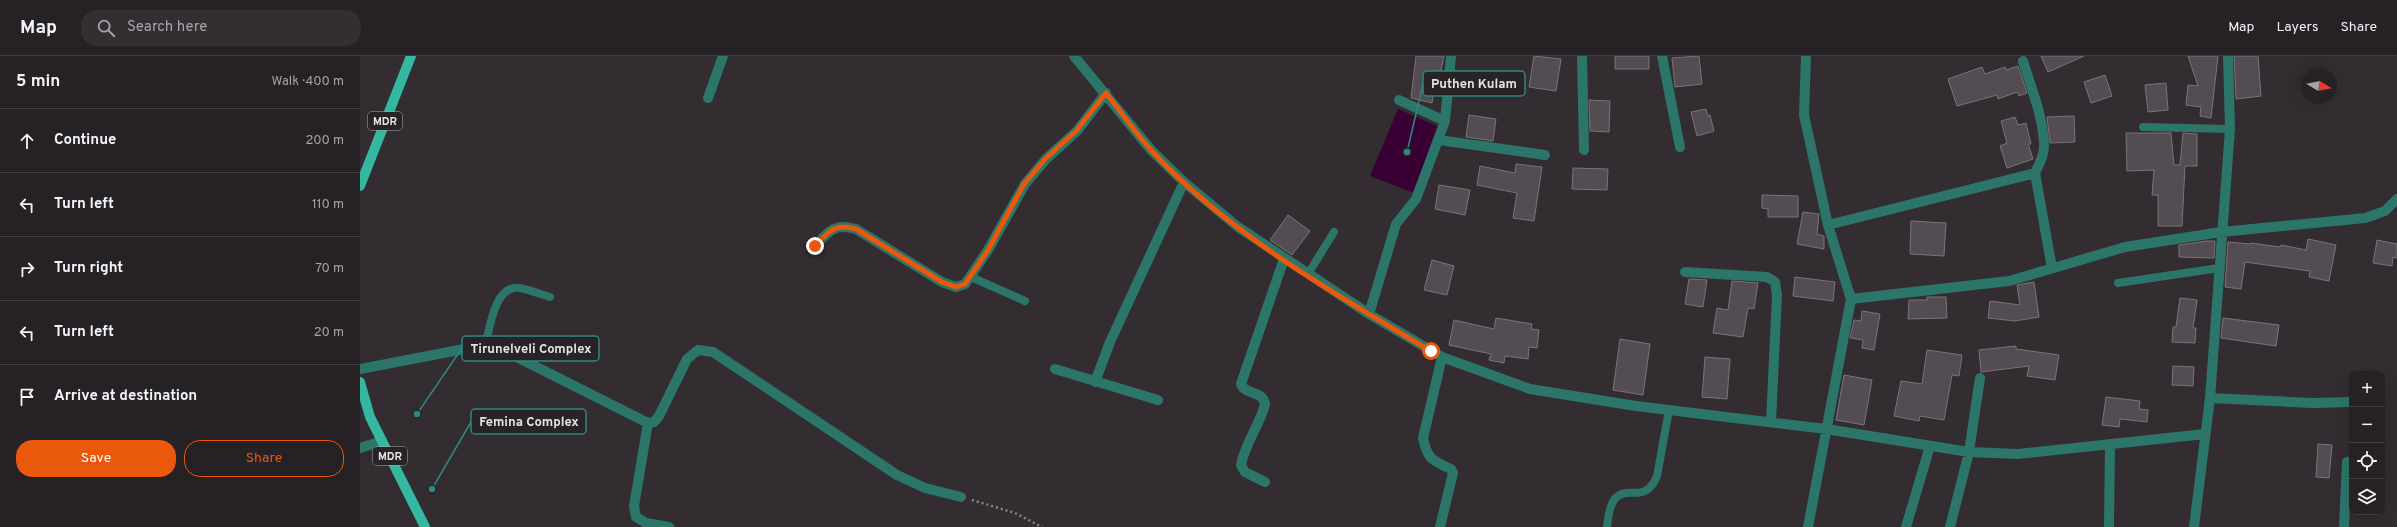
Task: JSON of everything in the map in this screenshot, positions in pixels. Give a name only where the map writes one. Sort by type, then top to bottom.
[{"type":"main road","name":"MDR","points":[[360,186],[411,56]]},
{"type":"main road","name":"MDR","points":[[360,382],[370,417],[425,527]]},
{"type":"street","points":[[708,98],[723,56]]},
{"type":"street","points":[[1074,56],[1106,93],[1151,150],[1184,182],[1238,227],[1284,259],[1369,314],[1442,357],[1530,389],[1669,410],[1826,428],[1969,452],[2018,454],[2205,434]]},
{"type":"street","points":[[1369,314],[1396,224],[1416,199],[1439,140],[1445,121],[1451,56]]},
{"type":"street","points":[[1582,56],[1584,150]]},
{"type":"street","points":[[1662,56],[1680,147]]},
{"type":"street","points":[[1806,56],[1804,115],[1828,225],[1851,299],[1808,527]]},
{"type":"street","points":[[2194,527],[2210,398],[2221,232],[2230,129],[2228,56]]},
{"type":"street","points":[[2023,61],[2041,122],[2044,147],[2042,160],[2035,173],[2052,268]]},
{"type":"street","points":[[815,246],[830,231],[842,225],[856,229],[942,282],[956,287],[965,284],[971,277],[1024,184],[1046,158],[1076,131],[1106,93]]},
{"type":"street","points":[[1398,100],[1445,121]]},
{"type":"street","points":[[1439,140],[1545,155]]},
{"type":"street","points":[[1828,225],[2035,173]]},
{"type":"street","points":[[1095,382],[1110,342],[1184,182]]},
{"type":"street","points":[[1851,299],[2009,281],[2124,247],[2221,232],[2366,218],[2385,211],[2397,199]]},
{"type":"street","points":[[1265,482],[1245,472],[1241,465],[1243,456],[1265,404],[1261,396],[1244,389],[1241,384],[1284,259]]},
{"type":"street","points":[[1685,272],[1767,277],[1775,282],[1777,295],[1771,422]]},
{"type":"street","points":[[360,369],[485,346],[499,348],[648,423],[654,422],[659,416],[687,359],[698,350],[713,352],[897,475],[926,488],[961,497]]},
{"type":"street","points":[[1440,527],[1453,473],[1451,469],[1432,460],[1425,451],[1423,438],[1442,357]]},
{"type":"street","points":[[1055,369],[1158,400]]},
{"type":"street","points":[[1950,527],[1969,452],[1980,378]]},
{"type":"street","points":[[2210,398],[2312,403],[2349,402]]},
{"type":"street","points":[[648,423],[634,506],[636,517],[646,523],[670,527]]},
{"type":"street","points":[[360,448],[382,441]]},
{"type":"street","points":[[2109,526],[2110,444]]},
{"type":"street","points":[[1906,527],[1930,446]]},
{"type":"street","points":[[2344,527],[2347,462]]},
{"type":"lane","points":[[2143,127],[2230,129]]},
{"type":"lane","points":[[1308,274],[1334,232]]},
{"type":"lane","points":[[2118,283],[2219,268]]},
{"type":"lane","points":[[971,277],[1024,301]]},
{"type":"lane","points":[[485,346],[498,300],[506,290],[518,288],[550,296]]},
{"type":"lane","points":[[1606,527],[1609,510],[1614,499],[1623,494],[1645,492],[1653,486],[1657,476],[1669,410]]},
{"type":"path","points":[[961,497],[1015,513],[1042,527]]},
{"type":"shaded area","points":[[1398,109],[1442,128],[1417,194],[1370,176]]},
{"type":"building","points":[[1416,56],[1444,56],[1440,75],[1437,74],[1432,103],[1411,98]]},
{"type":"building","points":[[1534,56],[1561,59],[1556,91],[1529,87]]},
{"type":"building","points":[[1615,56],[1649,56],[1649,69],[1615,69]]},
{"type":"building","points":[[1699,56],[1702,84],[1675,87],[1672,58]]},
{"type":"building","points":[[2041,56],[2084,56],[2048,72]]},
{"type":"building","points":[[2188,56],[2218,56],[2211,118],[2200,116],[2201,107],[2186,105],[2188,85],[2198,86]]},
{"type":"building","points":[[2234,56],[2258,56],[2261,96],[2236,99]]},
{"type":"building","points":[[2018,66],[2027,93],[2019,96],[2017,92],[1998,99],[1997,95],[1957,106],[1948,79],[1982,67],[1985,74],[2005,67],[2006,70]]},
{"type":"building","points":[[2105,75],[2112,96],[2091,103],[2084,82]]},
{"type":"building","points":[[2166,83],[2168,110],[2148,112],[2145,85]]},
{"type":"building","points":[[1589,100],[1610,101],[1609,132],[1590,131]]},
{"type":"building","points":[[1706,109],[1708,116],[1710,115],[1714,131],[1697,136],[1691,112]]},
{"type":"building","points":[[1469,115],[1496,119],[1493,141],[1466,137]]},
{"type":"building","points":[[2074,116],[2075,142],[2050,143],[2047,117]]},
{"type":"building","points":[[2015,117],[2018,125],[2026,123],[2031,144],[2028,144],[2033,159],[2007,168],[2000,146],[2007,143],[2001,121]]},
{"type":"building","points":[[2126,133],[2171,133],[2174,165],[2180,165],[2183,133],[2197,134],[2197,166],[2185,166],[2182,226],[2158,226],[2158,195],[2152,195],[2154,170],[2127,171]]},
{"type":"building","points":[[1516,164],[1542,167],[1534,221],[1513,218],[1517,193],[1477,185],[1480,166],[1515,173]]},
{"type":"building","points":[[1573,168],[1608,169],[1607,190],[1572,189]]},
{"type":"building","points":[[1439,185],[1470,190],[1465,215],[1435,209]]},
{"type":"building","points":[[1762,195],[1798,196],[1798,217],[1768,217],[1768,209],[1762,208]]},
{"type":"building","points":[[1803,212],[1819,214],[1817,234],[1824,236],[1824,249],[1797,244]]},
{"type":"building","points":[[1288,215],[1310,231],[1292,255],[1270,240]]},
{"type":"building","points":[[1911,221],[1946,223],[1944,256],[1910,254]]},
{"type":"building","points":[[2308,239],[2336,245],[2329,281],[2309,277],[2310,271],[2245,262],[2241,289],[2225,287],[2228,242],[2251,243],[2280,247],[2281,245],[2306,250]]},
{"type":"building","points":[[2377,240],[2397,244],[2397,258],[2393,257],[2392,266],[2373,263]]},
{"type":"building","points":[[2215,241],[2214,258],[2179,257],[2179,245]]},
{"type":"building","points":[[1432,260],[1454,266],[1447,295],[1424,290]]},
{"type":"building","points":[[1795,277],[1835,282],[1833,301],[1793,296]]},
{"type":"building","points":[[1689,279],[1707,280],[1703,307],[1685,304]]},
{"type":"building","points":[[1732,281],[1758,283],[1754,309],[1748,308],[1743,337],[1713,333],[1717,308],[1728,310]]},
{"type":"building","points":[[2034,282],[2039,317],[2015,321],[1988,318],[1990,301],[2020,305],[2017,285]]},
{"type":"building","points":[[1927,297],[1946,297],[1947,318],[1908,319],[1909,300],[1927,300]]},
{"type":"building","points":[[2180,298],[2197,300],[2193,328],[2196,328],[2195,343],[2172,342],[2173,327],[2176,327]]},
{"type":"building","points":[[1862,311],[1880,314],[1874,350],[1862,348],[1863,340],[1850,338],[1854,320],[1861,321]]},
{"type":"building","points":[[1496,318],[1532,324],[1531,329],[1539,330],[1537,348],[1529,347],[1528,359],[1505,356],[1504,363],[1489,360],[1491,354],[1449,345],[1454,320],[1494,329]]},
{"type":"building","points":[[2223,318],[2279,325],[2276,346],[2221,338]]},
{"type":"building","points":[[1620,339],[1650,344],[1643,395],[1613,390]]},
{"type":"building","points":[[2016,346],[2016,349],[2059,355],[2055,380],[2027,376],[2029,366],[1981,372],[1979,350]]},
{"type":"building","points":[[1927,350],[1962,355],[1959,376],[1952,375],[1944,420],[1920,416],[1919,421],[1894,416],[1901,381],[1922,384]]},
{"type":"building","points":[[1705,357],[1730,359],[1727,399],[1702,397]]},
{"type":"building","points":[[2173,366],[2194,367],[2193,386],[2172,385]]},
{"type":"building","points":[[1844,375],[1872,380],[1864,425],[1836,420]]},
{"type":"building","points":[[2106,397],[2140,401],[2139,409],[2148,410],[2147,422],[2120,419],[2119,427],[2102,425]]},
{"type":"building","points":[[2318,444],[2332,445],[2329,478],[2316,477]]},
{"type":"place","name":"Puthen Kulam","points":[[1407,152]]},
{"type":"place","name":"Tirunelveli Complex","points":[[417,414]]},
{"type":"place","name":"Femina Complex","points":[[432,489]]},
{"type":"route","points":[[815,246],[830,231],[842,225],[856,229],[942,282],[956,287],[965,284],[988,250],[1024,184],[1046,158],[1062,146],[1076,131],[1106,93],[1151,150],[1184,182],[1238,227],[1284,259],[1369,314],[1431,351]]}]
